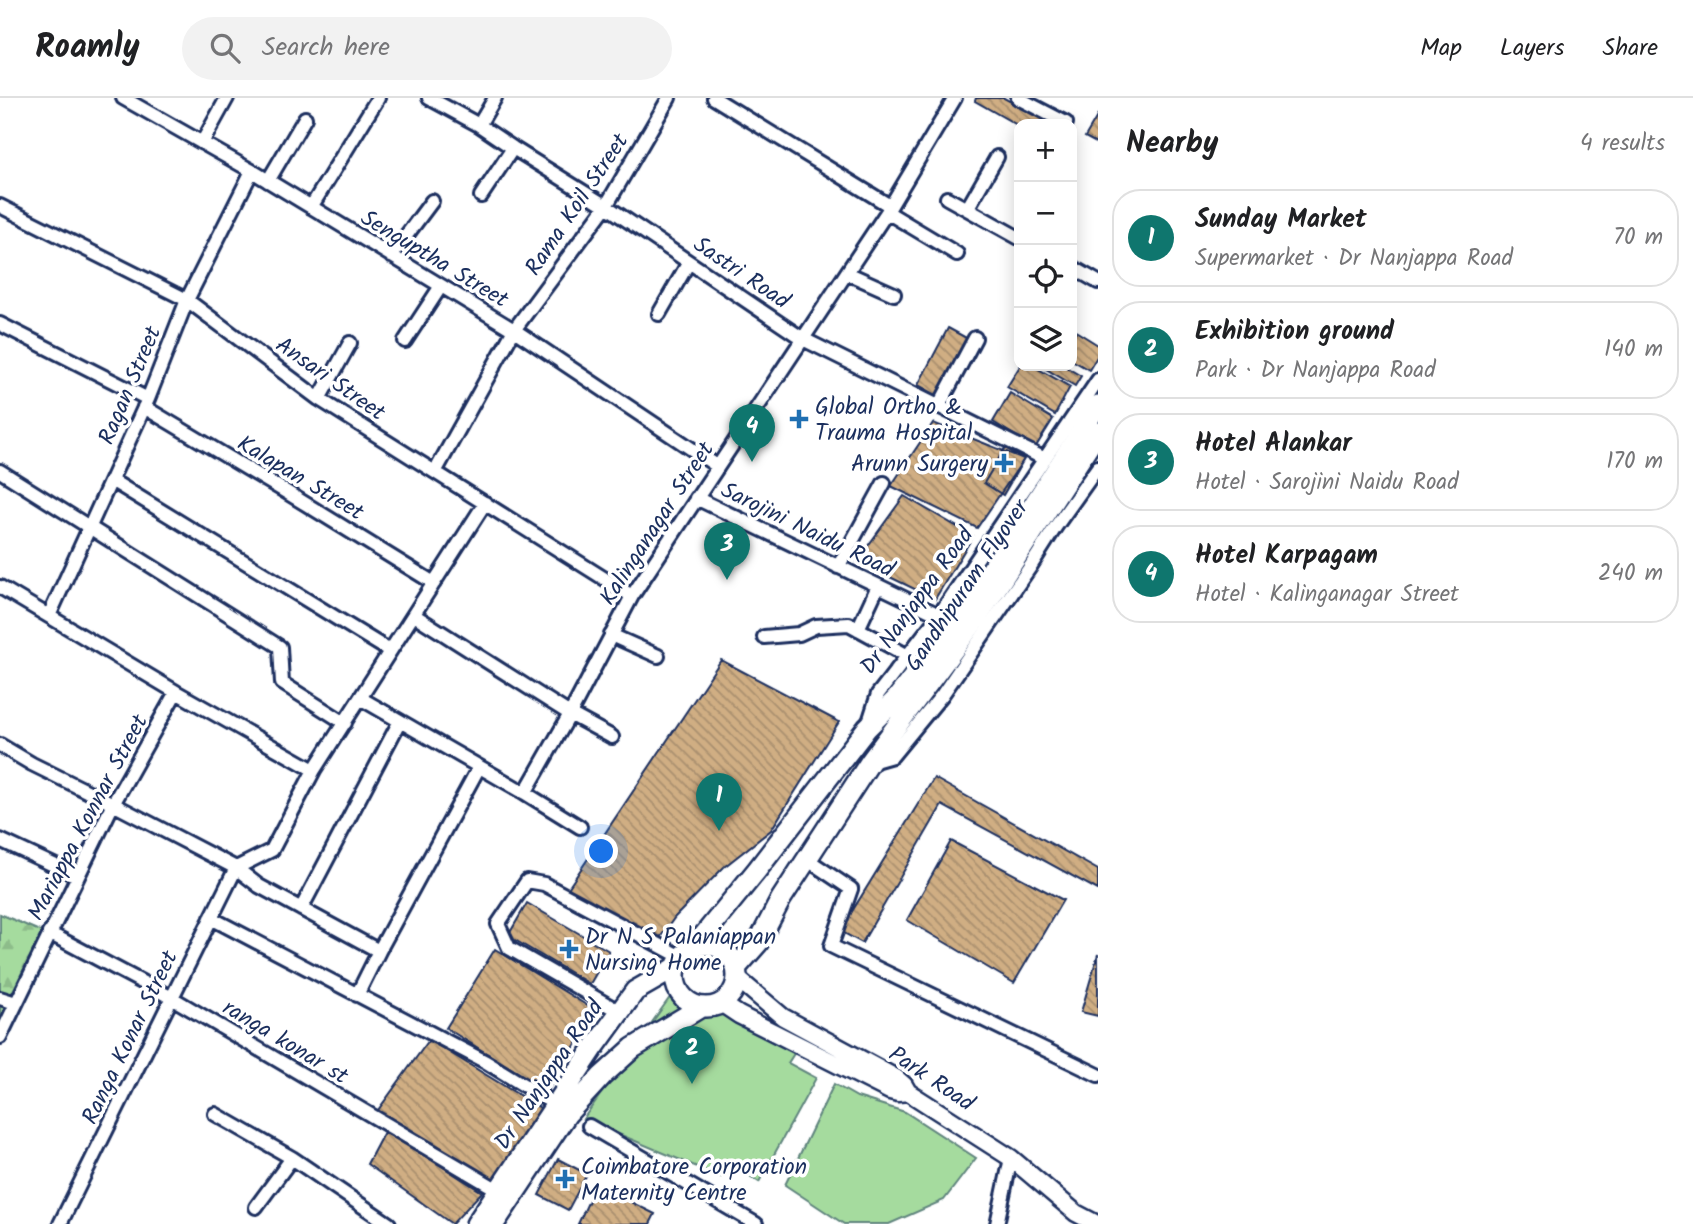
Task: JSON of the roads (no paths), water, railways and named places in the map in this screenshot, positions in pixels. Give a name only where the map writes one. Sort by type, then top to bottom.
[{"type":"highway","name":"Gandhipuram Flyover","points":[[870,762],[904,703],[1098,405]]},
{"type":"highway","name":"Gandhipuram Flyover","points":[[867,728],[904,703],[977,618],[1098,432]]},
{"type":"highway","name":"Dr Nanjappa Road","points":[[494,1224],[540,1142],[556,1105],[635,991],[684,957],[867,728]]},
{"type":"highway","points":[[737,973],[870,762]]},
{"type":"highway","points":[[705,944],[725,951],[732,958],[737,973],[735,988],[729,997],[711,1007],[701,1007],[682,997],[674,978],[684,957],[705,944]]},
{"type":"highway","name":"Dr Nanjappa Road","points":[[476,1224],[498,1190],[602,1076],[633,1048],[701,1007]]},
{"type":"main road","name":"Park Road","points":[[737,973],[783,1017],[896,1078],[908,1092],[1011,1158],[1076,1213],[1097,1224]]},
{"type":"main road","points":[[721,1003],[739,1015],[890,1091],[908,1092]]},
{"type":"street","name":"Senguptha Street","points":[[123,98],[252,171],[514,330],[717,466]]},
{"type":"street","points":[[202,143],[227,98]]},
{"type":"street","points":[[311,207],[378,98]]},
{"type":"street","name":"Sastri Road","points":[[429,98],[444,102],[606,206],[803,339],[1045,459]]},
{"type":"street","points":[[479,125],[495,98]]},
{"type":"street","name":"Rama Koil Street","points":[[435,472],[514,330],[606,206],[669,98]]},
{"type":"street","points":[[714,98],[957,254]]},
{"type":"street","name":"Kalinganagar Street","points":[[570,714],[632,596],[889,209],[955,98]]},
{"type":"street","points":[[1018,98],[1058,119]]},
{"type":"street","points":[[268,181],[305,118]]},
{"type":"street","points":[[481,196],[513,148]]},
{"type":"street","points":[[967,209],[997,157]]},
{"type":"street","name":"Ragan Street","points":[[49,616],[146,403],[187,300],[252,171]]},
{"type":"street","points":[[947,198],[1014,235]]},
{"type":"street","points":[[391,256],[432,201]]},
{"type":"street","name":"Ansari Street","points":[[0,206],[187,300],[319,399],[632,596]]},
{"type":"street","points":[[659,314],[689,262]]},
{"type":"street","points":[[1077,270],[1098,282]]},
{"type":"street","points":[[847,273],[894,294]]},
{"type":"street","points":[[405,341],[441,286]]},
{"type":"street","points":[[0,324],[146,403]]},
{"type":"street","points":[[939,406],[975,338]]},
{"type":"street","points":[[319,399],[349,343]]},
{"type":"street","name":"Dr Nanjappa Road","points":[[867,728],[878,694],[939,615],[1098,380]]},
{"type":"street","name":"Kalapan Street","points":[[146,403],[434,583]]},
{"type":"street","points":[[870,762],[892,756],[942,695],[1098,467]]},
{"type":"street","points":[[0,471],[281,647],[282,683],[345,723]]},
{"type":"street","points":[[111,480],[390,651]]},
{"type":"street","points":[[838,567],[884,483]]},
{"type":"street","name":"Sarojini Naidu Road","points":[[696,498],[939,615]]},
{"type":"street","points":[[236,868],[272,850],[314,770],[485,503]]},
{"type":"street","points":[[858,629],[878,586]]},
{"type":"street","points":[[0,587],[314,770]]},
{"type":"street","points":[[414,615],[570,714],[612,737]]},
{"type":"street","points":[[764,637],[799,634],[816,626],[849,624],[908,656]]},
{"type":"street","points":[[611,635],[658,656]]},
{"type":"street","name":"Mariappa Konnar Street","points":[[0,1037],[113,804],[176,692]]},
{"type":"street","points":[[360,698],[580,827]]},
{"type":"street","points":[[526,793],[570,714]]},
{"type":"street","points":[[301,909],[400,721]]},
{"type":"street","points":[[0,745],[236,868],[259,886],[379,951]]},
{"type":"street","points":[[357,995],[479,766]]},
{"type":"street","points":[[0,840],[77,876]]},
{"type":"street","points":[[808,860],[851,889],[831,946],[1098,1075]]},
{"type":"street","name":"Ranga Konar Street","points":[[60,1224],[236,868]]},
{"type":"street","points":[[620,1012],[509,948],[498,924],[527,881],[544,884],[684,957]]},
{"type":"street","points":[[211,918],[485,1062],[556,1105]]},
{"type":"street","name":"ranga konar st","points":[[49,933],[172,998],[498,1190]]},
{"type":"street","points":[[0,998],[16,1003]]},
{"type":"street","points":[[215,1114],[292,1158],[389,1224]]},
{"type":"street","points":[[590,1126],[748,1222]]},
{"type":"street","points":[[256,1207],[292,1158]]},
{"type":"street","points":[[997,1224],[1011,1158]]},
{"type":"place","name":"Global Ortho & Trauma Hospital","points":[[799,419]]},
{"type":"place","name":"Hotel Karpagam","points":[[752,462]]},
{"type":"place","name":"Arunn Surgery","points":[[1004,463]]},
{"type":"place","name":"Hotel Alankar","points":[[727,580]]},
{"type":"place","name":"Sunday Market","points":[[719,831]]},
{"type":"place","name":"Dr N S Palaniappan Nursing Home","points":[[569,949]]},
{"type":"place","name":"Exhibition ground","points":[[692,1084]]},
{"type":"place","name":"Coimbatore Corporation Maternity Centre","points":[[565,1179]]}]
